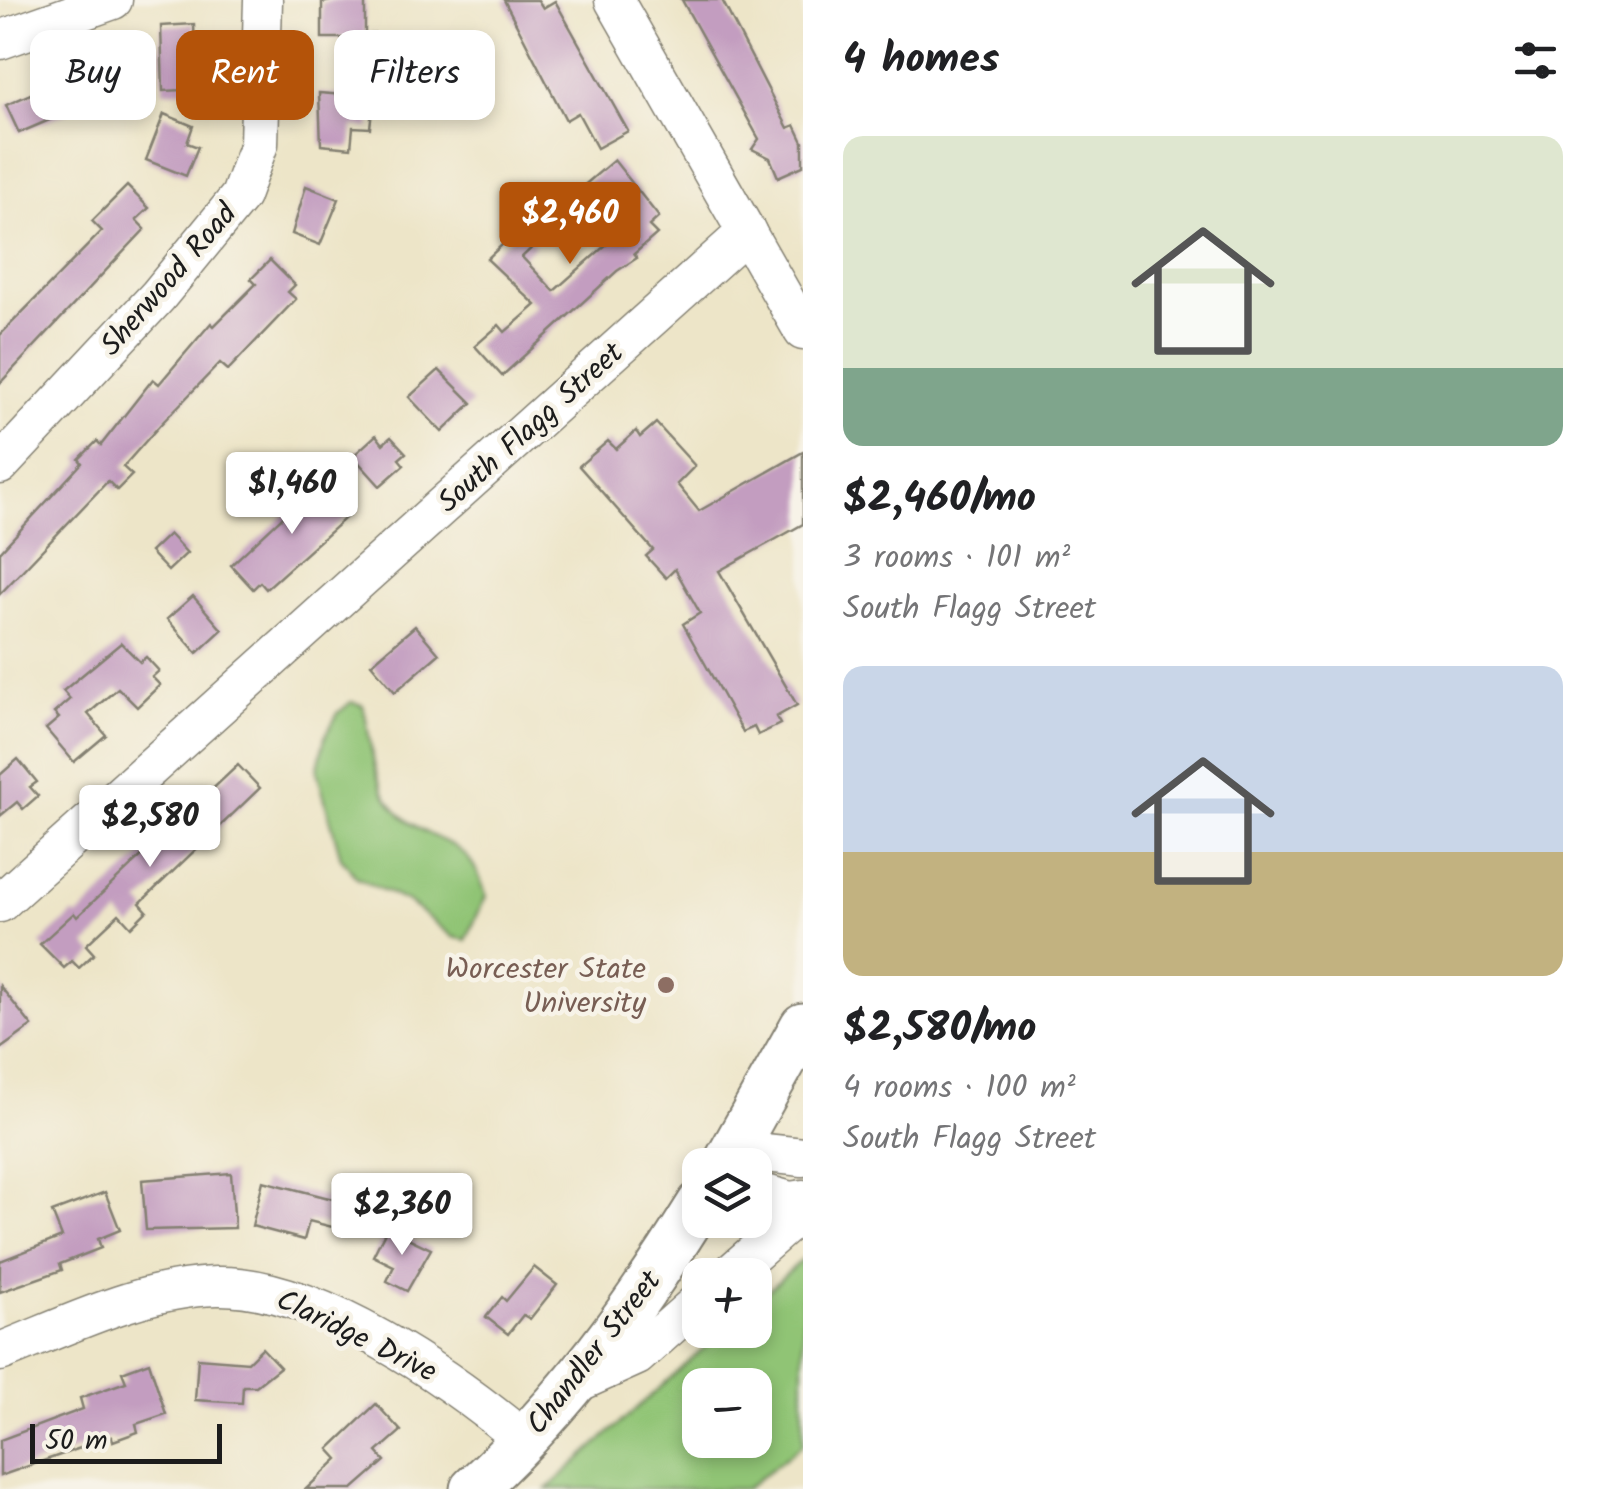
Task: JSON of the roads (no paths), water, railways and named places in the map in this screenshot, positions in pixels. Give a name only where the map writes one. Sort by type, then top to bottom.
[{"type":"main road","points":[[736,1148],[803,1026]]},
{"type":"main road","name":"Chandler Street","points":[[473,1489],[575,1384],[640,1302],[682,1233]]},
{"type":"street","points":[[0,40],[113,0]]},
{"type":"street","name":"Sherwood Road","points":[[0,465],[158,296],[240,196],[260,144],[263,0]]},
{"type":"street","points":[[614,0],[803,330]]},
{"type":"street","name":"South Flagg Street","points":[[0,903],[747,232]]},
{"type":"street","points":[[772,1156],[803,1156]]},
{"type":"street","points":[[772,1196],[790,1201],[803,1199]]},
{"type":"street","points":[[748,1258],[803,1210]]},
{"type":"street","name":"Claridge Drive","points":[[0,1352],[121,1304],[169,1292],[218,1286],[264,1290],[313,1308],[442,1374],[524,1440]]},
{"type":"street","points":[[575,1384],[637,1356],[682,1316]]},
{"type":"place","name":"Worcester State University","points":[[666,985]]}]
